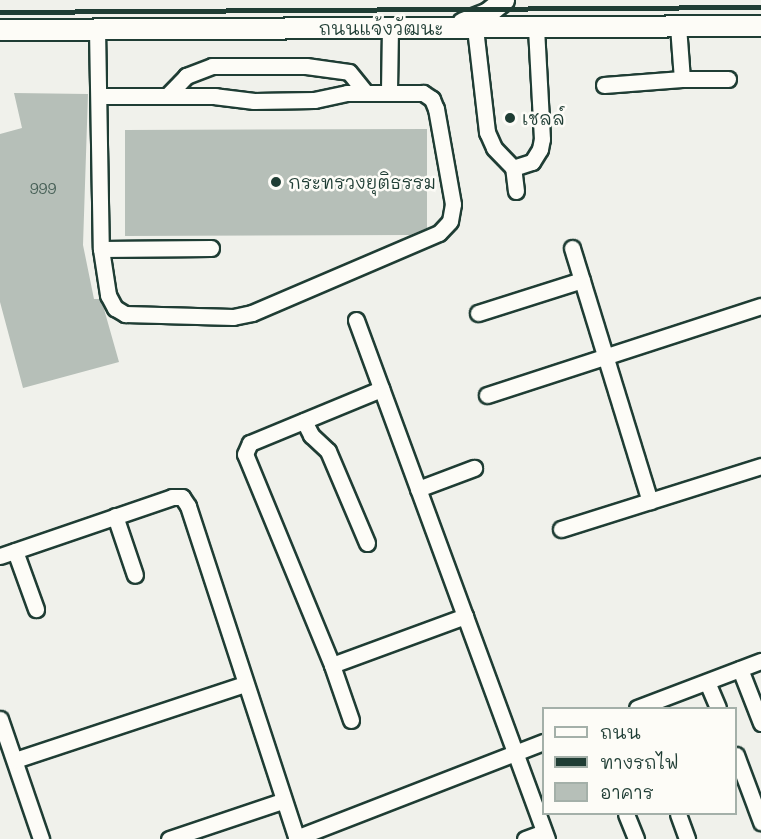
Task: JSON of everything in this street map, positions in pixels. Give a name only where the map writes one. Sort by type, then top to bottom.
[{"type":"main road","points":[[451,28],[487,14],[504,0]]},
{"type":"main road","name":"ถนนแจ้งวัฒนะ","points":[[0,30],[97,28],[536,29],[761,26]]},
{"type":"lane","points":[[678,26],[681,79]]},
{"type":"lane","points":[[97,28],[101,249],[108,295],[115,308],[125,314],[233,317],[252,313],[439,233],[450,221],[453,204],[436,110],[432,99],[423,93],[365,92],[347,93],[314,100],[264,101],[214,96],[99,96]]},
{"type":"lane","points":[[389,92],[390,28]]},
{"type":"lane","points":[[475,28],[487,132],[495,148],[513,168],[516,191]]},
{"type":"lane","points":[[513,168],[532,162],[540,149],[542,139],[536,29]]},
{"type":"lane","points":[[167,96],[186,76],[212,66],[306,66],[349,72],[365,92]]},
{"type":"lane","points":[[604,85],[681,79],[728,79]]},
{"type":"lane","points":[[101,249],[211,248]]},
{"type":"lane","points":[[572,248],[650,501]]},
{"type":"lane","points":[[478,314],[582,280]]},
{"type":"lane","points":[[487,395],[761,306]]},
{"type":"lane","points":[[356,320],[515,752],[540,809],[545,835],[525,839]]},
{"type":"lane","points":[[351,720],[332,665],[245,454],[250,443],[381,390]]},
{"type":"lane","points":[[304,421],[311,435],[328,452],[367,543]]},
{"type":"lane","points":[[561,529],[761,466]]},
{"type":"lane","points":[[418,489],[474,468]]},
{"type":"lane","points":[[0,556],[172,496],[183,497],[296,838],[542,742]]},
{"type":"lane","points":[[115,516],[135,575]]},
{"type":"lane","points":[[15,551],[36,609]]},
{"type":"lane","points":[[332,665],[465,616]]},
{"type":"lane","points":[[640,707],[761,662]]},
{"type":"lane","points":[[740,669],[761,723]]},
{"type":"lane","points":[[707,682],[716,707]]},
{"type":"lane","points":[[15,760],[245,684]]},
{"type":"lane","points":[[0,718],[41,839]]},
{"type":"lane","points":[[737,765],[740,781],[761,822]]},
{"type":"lane","points":[[169,839],[282,801]]},
{"type":"lane","points":[[627,815],[636,839]]},
{"type":"lane","points":[[679,815],[687,839]]},
{"type":"building","points":[[14,93],[88,94],[83,245],[94,299],[99,299],[104,309],[119,362],[23,388],[0,302],[0,134],[22,128]]},
{"type":"building","name":"กระทรวงยุติธรรม","points":[[427,129],[427,228],[410,235],[125,236],[125,130]]},
{"type":"railway","points":[[0,12],[761,7]]},
{"type":"place","name":"เชลล์","points":[[510,118]]},
{"type":"place","name":"กระทรวงยุติธรรม","points":[[276,182]]}]
